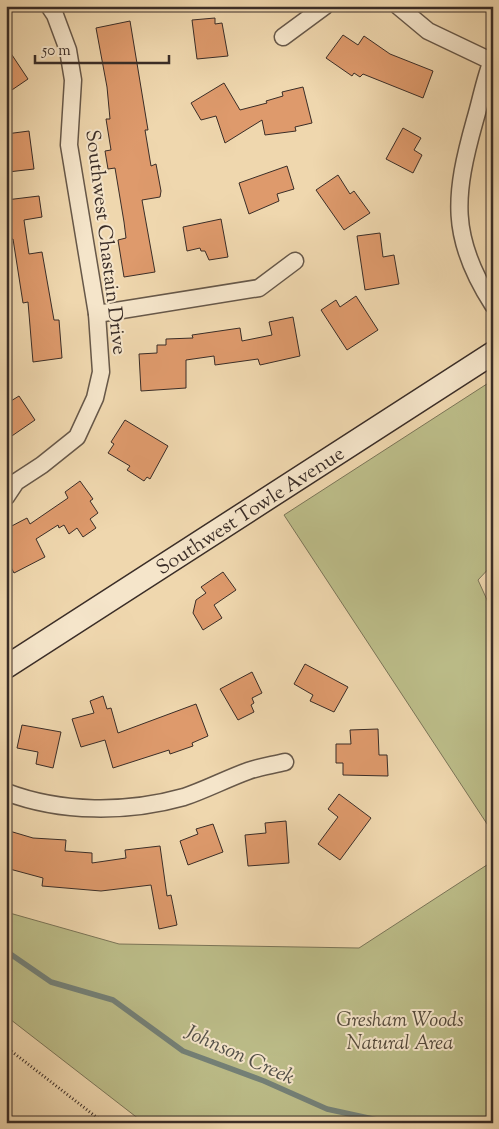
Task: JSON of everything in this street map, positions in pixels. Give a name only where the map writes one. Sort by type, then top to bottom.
[{"type":"main road","name":"Southwest Towle Avenue","points":[[6,667],[493,353]]},
{"type":"street","name":"Southwest Chastain Drive","points":[[6,497],[11,482],[62,450],[77,437],[86,421],[97,392],[101,372],[97,314],[69,145],[73,80],[63,36],[49,6]]},
{"type":"street","points":[[282,37],[325,6]]},
{"type":"street","points":[[398,6],[428,31],[492,59],[461,168],[458,193],[463,238],[469,261],[477,281],[493,305]]},
{"type":"street","points":[[97,314],[259,288],[295,261]]},
{"type":"street","points":[[6,792],[62,806],[94,808],[127,807],[185,796],[250,770],[285,762]]},
{"type":"path","points":[[6,1047],[104,1123]]},
{"type":"green space","points":[[493,380],[493,564],[478,580],[493,613],[493,833],[284,515]]},
{"type":"green space","name":"Gresham Woods Natural Area","points":[[493,861],[493,1123],[144,1123],[6,1016],[6,912],[119,944],[359,948]]},
{"type":"building","points":[[215,18],[215,24],[222,23],[228,56],[197,59],[192,20]]},
{"type":"building","points":[[130,21],[148,130],[145,130],[151,166],[156,164],[161,191],[160,197],[142,200],[155,272],[124,277],[118,240],[126,238],[115,168],[108,169],[105,151],[111,150],[106,119],[110,119],[107,87],[96,28]]},
{"type":"building","points":[[343,35],[358,45],[364,36],[390,54],[433,71],[423,98],[363,74],[360,77],[354,73],[352,76],[326,58]]},
{"type":"building","points":[[6,46],[28,79],[6,94]]},
{"type":"building","points":[[224,83],[240,110],[267,103],[266,101],[283,96],[282,92],[303,87],[312,123],[295,127],[296,131],[265,135],[262,120],[225,143],[216,116],[201,120],[191,103]]},
{"type":"building","points":[[403,128],[421,138],[414,150],[422,155],[413,173],[386,159]]},
{"type":"building","points":[[29,131],[34,169],[8,172],[6,134]]},
{"type":"building","points":[[287,166],[294,189],[277,194],[279,201],[249,214],[239,183]]},
{"type":"building","points":[[338,175],[350,194],[354,191],[370,213],[344,230],[316,190]]},
{"type":"building","points":[[39,196],[42,217],[24,220],[29,254],[42,252],[54,320],[59,320],[62,358],[33,362],[28,302],[23,303],[13,239],[6,240],[6,200]]},
{"type":"building","points":[[221,219],[228,257],[209,260],[205,251],[201,251],[200,248],[187,251],[183,227]]},
{"type":"building","points":[[380,233],[383,257],[394,255],[399,284],[365,290],[357,236]]},
{"type":"building","points":[[356,296],[378,330],[347,350],[321,310],[336,300],[340,307]]},
{"type":"building","points":[[293,317],[300,356],[260,365],[258,359],[215,365],[214,356],[186,360],[186,388],[141,391],[139,354],[157,353],[157,345],[166,345],[166,339],[193,338],[192,335],[240,328],[242,341],[272,335],[269,322]]},
{"type":"building","points":[[19,396],[35,420],[6,440],[6,404]]},
{"type":"building","points":[[125,420],[168,446],[150,479],[147,477],[144,481],[127,470],[130,466],[108,453],[114,444],[111,442]]},
{"type":"building","points":[[80,481],[93,499],[90,501],[98,513],[90,519],[96,528],[83,537],[77,528],[69,534],[64,525],[59,528],[58,525],[36,539],[45,557],[14,573],[6,558],[6,529],[27,518],[30,524],[68,498],[65,492]]},
{"type":"building","points":[[223,572],[236,590],[214,605],[222,618],[203,630],[193,613],[196,600],[206,593],[201,587]]},
{"type":"building","points":[[305,664],[348,687],[334,712],[310,701],[313,695],[294,684]]},
{"type":"building","points":[[252,672],[262,693],[252,698],[254,703],[251,705],[254,712],[238,720],[220,689]]},
{"type":"building","points":[[103,696],[107,709],[111,708],[118,733],[196,704],[208,736],[192,743],[193,746],[170,754],[169,750],[113,768],[105,740],[81,747],[72,719],[94,713],[90,701]]},
{"type":"building","points":[[22,725],[61,732],[53,768],[36,764],[38,752],[17,748]]},
{"type":"building","points":[[378,729],[379,755],[387,755],[388,776],[343,775],[343,763],[336,763],[336,744],[351,744],[350,730]]},
{"type":"building","points":[[339,794],[371,818],[340,860],[318,844],[338,817],[328,809]]},
{"type":"building","points":[[286,821],[289,863],[248,866],[245,835],[266,833],[265,823]]},
{"type":"building","points":[[213,824],[223,852],[188,865],[180,841],[198,834],[196,829]]},
{"type":"building","points":[[6,830],[33,838],[66,840],[65,851],[92,853],[92,863],[126,858],[125,850],[160,846],[167,896],[171,895],[177,925],[159,929],[151,885],[101,891],[42,886],[43,878],[6,868]]},
{"type":"waterway","name":"Johnson Creek","points":[[6,951],[51,982],[113,1000],[183,1051],[264,1081],[327,1109],[391,1123]]}]
